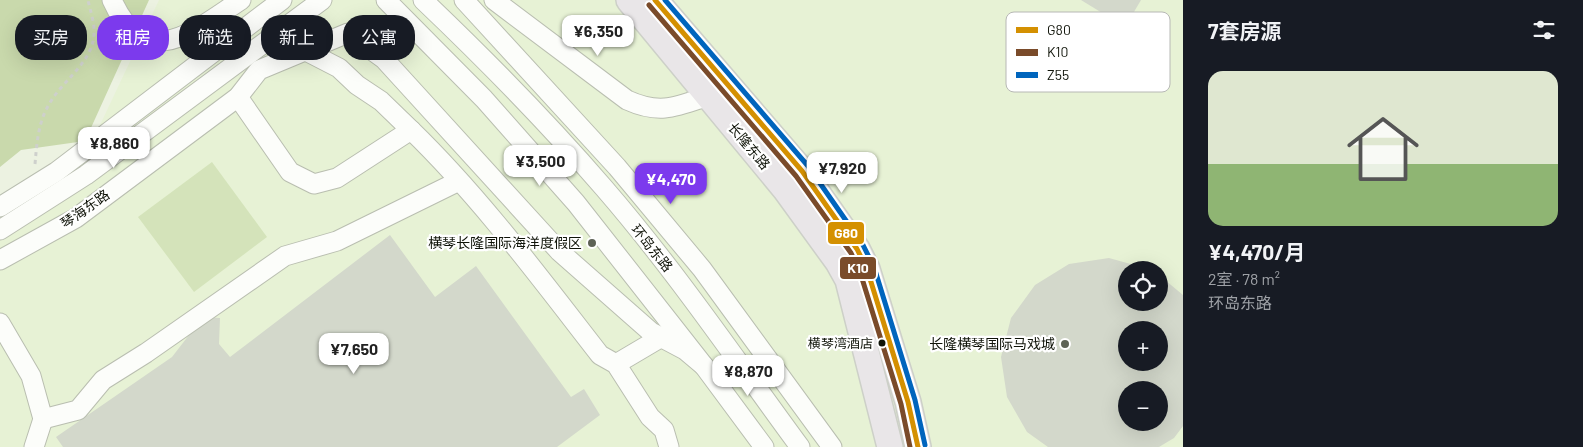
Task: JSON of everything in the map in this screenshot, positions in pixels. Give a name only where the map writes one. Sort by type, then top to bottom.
[{"type":"main road","name":"长隆东路","points":[[629,0],[785,189],[838,262],[848,280],[890,447]]},
{"type":"main road","name":"长隆东路","points":[[655,0],[802,171],[857,249],[867,268],[908,402],[918,447]]},
{"type":"street","points":[[112,0],[118,14],[134,32],[152,41],[176,40],[192,34],[241,0]]},
{"type":"street","points":[[0,207],[56,172],[282,0]]},
{"type":"street","points":[[0,230],[86,175],[279,34],[322,0]]},
{"type":"street","points":[[386,0],[484,99],[570,196],[704,366],[764,447]]},
{"type":"street","name":"环岛东路","points":[[416,0],[429,6],[500,76],[604,188],[674,275],[800,447]]},
{"type":"street","name":"环岛东路","points":[[464,0],[617,167],[702,269],[832,447]]},
{"type":"street","points":[[494,0],[628,100],[644,108],[660,110],[674,108],[708,96]]},
{"type":"street","name":"琴海东路","points":[[333,39],[348,33],[384,59],[559,251],[660,338]]},
{"type":"street","name":"琴海东路","points":[[0,260],[76,218],[238,97],[259,70],[282,60]]},
{"type":"street","points":[[323,60],[339,68],[357,85],[381,101],[443,162],[539,276],[600,355],[616,364],[650,417],[664,430],[669,447]]},
{"type":"street","points":[[238,97],[290,172],[314,184],[337,178],[411,130]]},
{"type":"street","points":[[43,419],[78,410],[103,380],[146,353],[285,256],[337,241],[459,181]]},
{"type":"street","points":[[0,323],[31,376],[43,419],[34,447]]},
{"type":"street","points":[[616,364],[660,338],[685,350],[704,366]]},
{"type":"path","points":[[33,186],[37,137],[42,117],[51,100],[89,52],[94,34],[88,0]]},
{"type":"shaded area","points":[[0,0],[149,0],[142,15],[97,15],[97,60],[122,60],[85,141],[21,150],[0,167]]},
{"type":"shaded area","name":"横琴长隆国际海洋度假区","points":[[159,0],[1183,0],[1183,447],[0,447],[0,216],[48,190],[92,142],[131,60],[169,60],[169,15],[152,15]]},
{"type":"shaded area","points":[[212,162],[267,237],[194,292],[138,217]]},
{"type":"building","points":[[1081,0],[1141,0],[1134,12],[1101,12]]},
{"type":"building","points":[[390,235],[435,297],[476,266],[571,397],[584,389],[600,415],[557,447],[63,447],[56,437],[172,357],[203,317],[220,318],[219,344],[230,357]]},
{"type":"building","name":"长隆横琴国际马戏城","points":[[1109,258],[1120,261],[1118,261],[1118,311],[1168,311],[1168,282],[1183,295],[1183,426],[1174,438],[1159,447],[1048,447],[1027,432],[1007,397],[1001,357],[1011,318],[1035,285],[1069,264]]},
{"type":"transit line","name":"G80","points":[[655,0],[802,171],[857,249],[867,269],[908,402],[918,447]]},
{"type":"transit line","name":"Z55","points":[[665,0],[808,166],[863,245],[874,267],[915,400],[925,445]]},
{"type":"transit line","name":"K10","points":[[649,5],[796,176],[851,253],[860,272],[901,404],[910,447]]},
{"type":"place","name":"横琴长隆国际海洋度假区","points":[[592,243]]},
{"type":"place","name":"横琴湾酒店","points":[[882,343]]},
{"type":"place","name":"长隆横琴国际马戏城","points":[[1065,344]]}]
